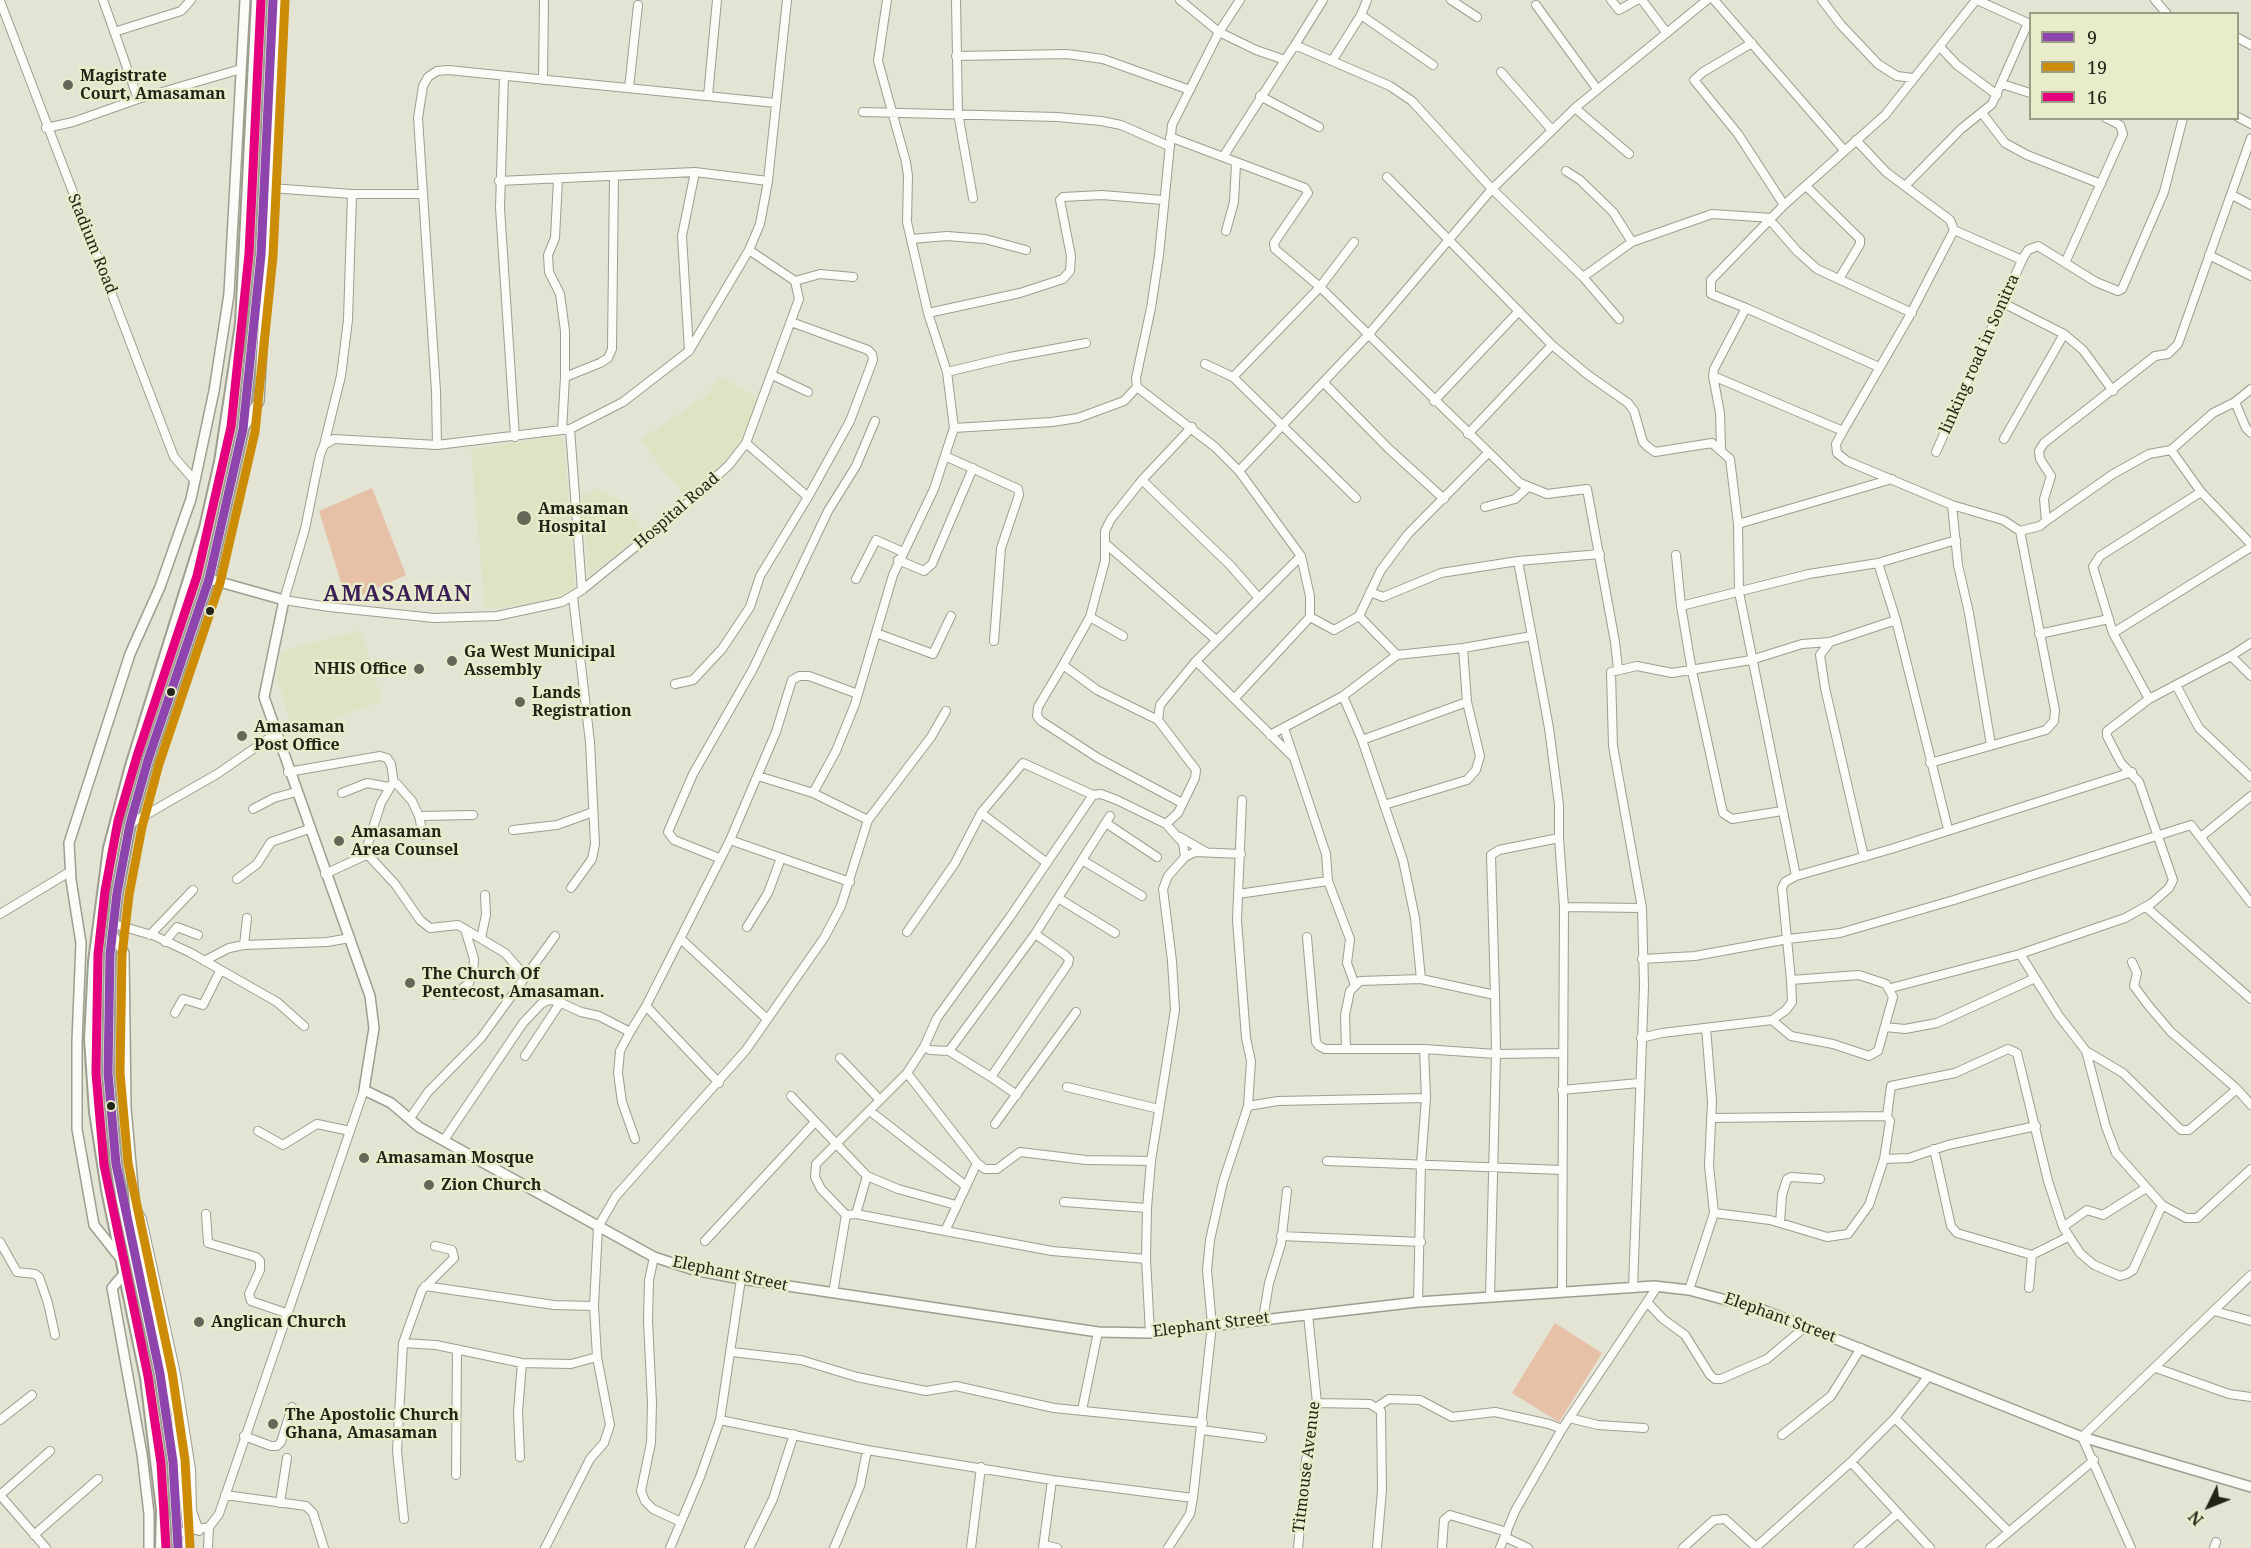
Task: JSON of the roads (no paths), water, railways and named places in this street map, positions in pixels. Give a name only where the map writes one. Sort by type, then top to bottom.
[{"type":"highway","points":[[161,1548],[162,1510],[146,1378],[99,1149],[91,1077],[90,1039],[99,905],[109,848],[125,787],[205,528],[220,462],[235,374],[243,293],[257,0]]},
{"type":"highway","points":[[178,1548],[183,1532],[160,1374],[116,1164],[108,1073],[107,1014],[113,929],[130,825],[148,760],[209,579],[243,429],[261,255],[273,0]]},
{"type":"main road","points":[[121,1259],[94,1225],[77,1130],[77,1042],[81,943],[69,843],[130,654],[160,587],[195,481],[214,391],[229,294],[245,0]]},
{"type":"main road","points":[[243,429],[259,401],[282,0]]},
{"type":"main road","name":"Hospital Road","points":[[209,579],[284,600]]},
{"type":"main road","points":[[284,600],[264,697],[288,772],[350,938],[374,1013],[364,1090]]},
{"type":"main road","points":[[113,929],[124,953],[126,1108],[135,1207],[176,1413],[183,1532],[187,1548]]},
{"type":"main road","name":"Elephant Street","points":[[364,1090],[380,1095],[444,1140],[598,1227],[654,1257],[694,1270],[1098,1332],[1150,1333],[1418,1302],[1633,1288],[1657,1287],[1689,1290],[1750,1305],[2082,1437],[2251,1486]]},
{"type":"main road","points":[[124,1274],[112,1288],[142,1454],[149,1514],[149,1548]]},
{"type":"street","points":[[103,0],[138,99]]},
{"type":"street","points":[[114,32],[181,10],[191,0]]},
{"type":"street","points":[[543,80],[544,0]]},
{"type":"street","points":[[708,96],[717,0]]},
{"type":"street","points":[[324,445],[334,439],[437,445],[566,429],[623,402],[690,351],[749,250],[760,224],[768,182],[788,0]]},
{"type":"street","points":[[813,793],[836,751],[858,694],[898,560],[934,489],[954,428],[948,372],[928,313],[911,239],[906,209],[908,176],[878,61],[887,0]]},
{"type":"street","points":[[956,0],[958,113],[973,198]]},
{"type":"street","points":[[1180,0],[1219,32],[1256,50],[1285,60]]},
{"type":"street","points":[[954,428],[1052,423],[1078,418],[1124,401],[1137,387],[1138,364],[1151,308],[1159,255],[1162,200],[1168,171],[1172,124],[1219,32],[1240,0]]},
{"type":"street","points":[[1223,157],[1323,0]]},
{"type":"street","points":[[1332,61],[1361,15],[1367,0]]},
{"type":"street","points":[[1451,0],[1478,17]]},
{"type":"street","points":[[1611,0],[1619,10],[1637,0]]},
{"type":"street","points":[[1642,0],[1666,32]]},
{"type":"street","points":[[1239,471],[1368,335],[1492,189],[1551,129],[1707,0]]},
{"type":"street","points":[[1714,0],[1801,103],[1845,150]]},
{"type":"street","points":[[1822,0],[1841,25],[1878,64],[1897,76],[1913,78]]},
{"type":"street","points":[[1879,368],[1712,294],[1711,280],[1784,205],[1807,187],[1885,115],[1977,0],[2029,23],[1992,105],[1961,129],[1905,186]]},
{"type":"street","points":[[2155,0],[2165,12]]},
{"type":"street","name":"Stadium Road","points":[[0,1],[46,128],[174,457],[195,481]]},
{"type":"street","points":[[629,88],[638,5]]},
{"type":"street","points":[[1536,5],[1597,89]]},
{"type":"street","points":[[1361,15],[1433,65]]},
{"type":"street","points":[[1752,43],[1703,72],[1694,80],[1738,134],[1784,205]]},
{"type":"street","points":[[1295,45],[1390,86],[1412,101],[1492,189],[1583,277],[1619,319]]},
{"type":"street","points":[[1940,47],[1957,65],[1997,96]]},
{"type":"street","points":[[956,56],[1067,54],[1103,59],[1190,90]]},
{"type":"street","points":[[46,128],[74,122],[138,99],[242,69]]},
{"type":"street","points":[[437,445],[436,391],[421,194],[418,118],[423,86],[428,77],[437,71],[448,70],[776,103]]},
{"type":"street","points":[[1501,72],[1551,129]]},
{"type":"street","points":[[504,76],[499,181],[515,437]]},
{"type":"street","points":[[2002,84],[2029,92]]},
{"type":"street","points":[[1260,96],[1320,127]]},
{"type":"street","points":[[1575,108],[1629,154]]},
{"type":"street","points":[[862,112],[958,113],[1101,121],[1121,125],[1169,142],[1223,157],[1236,164],[1305,188],[1308,192],[1274,243],[1275,249],[1320,287],[1434,401],[1527,488],[1547,494],[1587,489],[1618,669]]},
{"type":"street","points":[[1982,113],[2005,143],[2027,155],[2101,184]]},
{"type":"street","points":[[2065,263],[2124,134],[2120,125],[2110,120]]},
{"type":"street","points":[[1856,141],[1905,186],[1950,220],[1954,230],[2022,260],[2028,250],[2038,246],[2114,291],[2122,289],[2164,192],[2182,120]]},
{"type":"street","points":[[2046,521],[2044,499],[2051,476],[2040,459],[2039,451],[2044,443],[2155,356],[2168,354],[2178,344],[2251,138]]},
{"type":"street","points":[[1226,231],[1234,202],[1236,164]]},
{"type":"street","points":[[1566,171],[1608,206],[1632,242]]},
{"type":"street","points":[[499,181],[695,172],[768,182]]},
{"type":"street","points":[[690,351],[682,236],[695,172]]},
{"type":"street","points":[[565,377],[600,363],[608,358],[612,349],[614,176]]},
{"type":"street","points":[[1387,177],[1552,345],[1588,375],[1628,403],[1634,411],[1643,442],[1655,452],[1712,443],[1721,448],[1730,459],[1738,524],[1739,592],[1796,876]]},
{"type":"street","points":[[558,179],[555,238],[548,255],[553,283],[560,294],[565,331],[566,429],[582,590]]},
{"type":"street","points":[[1807,187],[1860,239],[1860,244],[1839,279]]},
{"type":"street","points":[[271,188],[352,194],[421,194]]},
{"type":"street","points":[[284,600],[305,530],[320,455],[341,376],[348,320],[352,194]]},
{"type":"street","points":[[928,313],[1020,293],[1063,279],[1070,271],[1071,256],[1065,235],[1060,200],[1063,197],[1102,195],[1162,200]]},
{"type":"street","points":[[2232,195],[2251,205]]},
{"type":"street","points":[[1583,277],[1632,242],[1712,214],[1771,219],[1807,260],[1839,279],[1912,313]]},
{"type":"street","points":[[1930,763],[2046,730],[2054,721],[2055,710],[2020,531],[2003,520],[1952,506],[1847,461],[1837,453],[1836,444],[1912,313],[1954,230]]},
{"type":"street","points":[[911,239],[947,236],[985,239],[1026,249]]},
{"type":"street","points":[[1233,377],[1320,287],[1354,242]]},
{"type":"street","points":[[749,250],[795,282],[820,274],[853,277]]},
{"type":"street","points":[[2209,255],[2251,276]]},
{"type":"street","name":"linking road in Sonitra","points":[[1936,452],[2024,256]]},
{"type":"street","name":"Hospital Road","points":[[284,600],[329,608],[434,618],[497,616],[562,602],[573,597],[710,483],[746,443],[799,299],[795,282]]},
{"type":"street","points":[[2003,303],[2064,334],[2083,350],[2113,391]]},
{"type":"street","points":[[1721,448],[1720,413],[1713,376],[1714,369],[1746,308]]},
{"type":"street","points":[[1434,401],[1519,311]]},
{"type":"street","points":[[675,684],[693,680],[722,650],[750,607],[760,576],[808,497],[850,421],[872,354],[868,350],[790,322]]},
{"type":"street","points":[[2004,439],[2064,334]]},
{"type":"street","points":[[948,372],[1010,357],[1086,343]]},
{"type":"street","points":[[1468,434],[1552,345]]},
{"type":"street","points":[[1205,364],[1233,377],[1356,498]]},
{"type":"street","points":[[772,375],[808,392]]},
{"type":"street","points":[[1713,376],[1843,431]]},
{"type":"street","points":[[1324,383],[1389,449],[1444,499]]},
{"type":"street","points":[[1137,387],[1192,427],[1239,471],[1301,556],[1310,597],[1310,617],[1235,698]]},
{"type":"street","points":[[2020,531],[2040,526],[2149,454],[2171,450],[2213,413],[2235,402],[2251,389]]},
{"type":"street","points":[[2235,402],[2246,428],[2251,433]]},
{"type":"street","points":[[719,858],[670,838],[668,832],[693,774],[753,669],[828,512],[856,466],[875,421]]},
{"type":"street","points":[[1182,803],[1091,754],[1037,716],[1038,707],[1090,617],[1102,578],[1106,544],[1105,531],[1111,519],[1142,480],[1192,427]]},
{"type":"street","points":[[746,443],[808,497]]},
{"type":"street","points":[[2113,633],[2251,545],[2201,492],[2171,450]]},
{"type":"street","points":[[1310,617],[1334,630],[1359,616],[1381,570],[1408,534],[1488,453]]},
{"type":"street","points":[[945,456],[1018,489],[1019,495],[1001,548],[994,641]]},
{"type":"street","points":[[898,560],[924,571],[928,569],[973,468]]},
{"type":"street","points":[[1738,524],[1893,479]]},
{"type":"street","points":[[1142,480],[1230,565],[1258,597]]},
{"type":"street","points":[[1485,507],[1515,498],[1527,488]]},
{"type":"street","points":[[2149,699],[2113,633],[2094,574],[2095,561],[2201,492]]},
{"type":"street","points":[[1952,506],[1991,745]]},
{"type":"street","points":[[856,579],[876,540],[903,552]]},
{"type":"street","points":[[1681,606],[1809,574],[1878,563],[1956,540]]},
{"type":"street","points":[[1106,544],[1215,639]]},
{"type":"street","points":[[1370,592],[1383,597],[1441,573],[1518,561],[1600,554]]},
{"type":"street","points":[[1676,555],[1681,606],[1692,671],[1723,813],[1727,819],[1732,819],[1782,811]]},
{"type":"street","points":[[1158,720],[1160,705],[1215,639],[1301,556]]},
{"type":"street","points":[[1518,561],[1551,739],[1559,805],[1564,907],[1562,1292]]},
{"type":"street","points":[[1878,563],[1896,620],[1948,829]]},
{"type":"street","points":[[572,888],[586,870],[595,851],[585,694],[573,597]]},
{"type":"street","points":[[876,633],[933,654],[951,616]]},
{"type":"street","points":[[1359,616],[1397,655]]},
{"type":"street","points":[[1090,617],[1123,636]]},
{"type":"street","points":[[2039,634],[2109,619]]},
{"type":"street","points":[[1633,1288],[1641,1038],[1642,908],[1613,746],[1611,672],[1637,666],[1672,673],[1692,671],[1751,660],[1802,644],[1830,642],[1896,620]]},
{"type":"street","points":[[1270,735],[1343,696],[1397,655],[1463,648],[1532,636]]},
{"type":"street","points":[[1830,642],[1820,655],[1825,688],[1864,857]]},
{"type":"street","points":[[1891,988],[2020,954],[2125,918],[2146,907],[2169,888],[2173,880],[2139,782],[2121,763],[2107,736],[2107,731],[2149,699],[2251,643]]},
{"type":"street","points":[[1384,805],[1467,780],[1476,770],[1480,756],[1467,702],[1463,648]]},
{"type":"street","points":[[2231,656],[2251,676]]},
{"type":"street","points":[[1196,661],[1292,756]]},
{"type":"street","points":[[1063,665],[1097,690],[1158,720],[1196,770],[1195,778],[1178,813],[1166,824]]},
{"type":"street","points":[[635,1139],[622,1102],[618,1073],[620,1051],[681,939],[719,858],[730,840],[758,776],[792,680],[799,676],[810,676],[858,694]]},
{"type":"street","points":[[2176,685],[2199,728],[2251,777]]},
{"type":"street","points":[[1343,696],[1362,740],[1403,860],[1413,907],[1420,979]]},
{"type":"street","points":[[1362,740],[1467,702]]},
{"type":"street","points":[[545,1548],[590,1460],[609,1433],[610,1425],[597,1357],[594,1306],[598,1227],[616,1196],[719,1083],[824,938],[841,906],[868,820],[931,737],[946,711]]},
{"type":"street","points":[[1284,728],[1326,854],[1328,881],[1350,939],[1347,963],[1355,985]]},
{"type":"street","points":[[130,825],[217,774],[275,734]]},
{"type":"street","points":[[288,772],[380,756],[387,758],[391,764],[392,785],[381,802],[364,856]]},
{"type":"street","points":[[907,932],[955,863],[981,813],[1023,762],[1093,795],[1101,794],[1117,800],[1166,824],[1180,837],[1206,852]]},
{"type":"street","points":[[1641,1038],[1772,1020],[1792,1002],[1782,888],[1785,882],[1796,876],[1864,857],[2132,772]]},
{"type":"street","points":[[758,776],[813,793],[868,820]]},
{"type":"street","points":[[342,793],[367,783],[392,785],[412,801],[419,816],[423,835]]},
{"type":"street","points":[[253,809],[273,798],[296,792]]},
{"type":"street","points":[[846,1215],[822,1189],[814,1171],[816,1164],[907,1073],[924,1047],[937,1018],[1093,795]]},
{"type":"street","points":[[2202,836],[2251,796]]},
{"type":"street","points":[[1168,1548],[1190,1514],[1193,1498],[1212,1325],[1208,1270],[1210,1240],[1221,1191],[1248,1106],[1251,1060],[1246,1038],[1238,894],[1242,800]]},
{"type":"street","points":[[513,830],[557,825],[593,812]]},
{"type":"street","points":[[981,813],[1047,863]]},
{"type":"street","points":[[419,816],[473,815]]},
{"type":"street","points":[[949,1052],[1035,934],[1108,820],[1157,856]]},
{"type":"street","points":[[1642,958],[1695,956],[1788,939],[1840,933],[2192,825],[2251,903]]},
{"type":"street","points":[[237,879],[257,864],[271,842],[309,829]]},
{"type":"street","points":[[1180,837],[1185,846],[1185,857]]},
{"type":"street","points":[[1490,1297],[1496,1054],[1491,855],[1499,850],[1559,838]]},
{"type":"street","points":[[730,840],[849,882]]},
{"type":"street","points":[[1150,1333],[1146,1259],[1147,1208],[1158,1109],[1175,1010],[1172,961],[1163,889],[1168,876],[1185,857],[1206,852],[1241,854]]},
{"type":"street","points":[[325,874],[364,856],[374,858],[420,920],[430,928],[458,925],[505,953],[526,977]]},
{"type":"street","points":[[747,927],[768,893],[781,858]]},
{"type":"street","points":[[1082,860],[1142,896]]},
{"type":"street","points":[[0,914],[71,871]]},
{"type":"street","points":[[1238,894],[1328,881]]},
{"type":"street","points":[[150,935],[193,890]]},
{"type":"street","points":[[481,938],[486,915],[485,894]]},
{"type":"street","points":[[1058,898],[1115,933]]},
{"type":"street","points":[[1564,907],[1642,908]]},
{"type":"street","points":[[2146,907],[2251,999]]},
{"type":"street","points":[[244,945],[247,918]]},
{"type":"street","points":[[165,942],[177,927],[198,935]]},
{"type":"street","points":[[113,929],[150,935],[204,961],[277,1002],[304,1026]]},
{"type":"street","points":[[454,995],[469,983],[473,972],[474,959],[465,929]]},
{"type":"street","points":[[991,1077],[1068,964],[1068,958],[1064,954],[1035,934]]},
{"type":"street","points":[[410,1118],[428,1092],[481,1038],[555,936]]},
{"type":"street","points":[[204,961],[229,948],[244,945],[327,942],[350,938]]},
{"type":"street","points":[[1307,938],[1316,1042],[1325,1049],[1424,1049],[1496,1054],[1562,1053]]},
{"type":"street","points":[[681,939],[767,1019]]},
{"type":"street","points":[[2020,954],[2033,979],[2086,1051],[2123,1073],[2181,1130],[2189,1130],[2236,1089]]},
{"type":"street","points":[[2132,962],[2137,973],[2134,986],[2148,1005],[2171,1032],[2251,1105]]},
{"type":"street","points":[[175,1013],[183,999],[203,1005],[220,971]]},
{"type":"street","points":[[1772,1020],[1791,1036],[1833,1044],[1869,1056],[1878,1051],[1893,997],[1891,988],[1877,979],[1859,975],[1791,980]]},
{"type":"street","points":[[1346,1049],[1345,1015],[1350,991],[1360,981],[1420,979],[1495,995]]},
{"type":"street","points":[[1885,1027],[1905,1029],[1936,1023],[2033,979]]},
{"type":"street","points":[[444,1140],[523,1023],[541,1004],[548,1000],[560,1003],[581,1012],[599,1016],[630,1032]]},
{"type":"street","points":[[525,1056],[560,1003]]},
{"type":"street","points":[[646,1006],[719,1083]]},
{"type":"street","points":[[995,1124],[1076,1012]]},
{"type":"street","points":[[1689,1290],[1714,1213],[1709,1166],[1712,1119],[1706,1028]]},
{"type":"street","points":[[924,1047],[928,1050],[949,1052],[1017,1095]]},
{"type":"street","points":[[1418,1302],[1421,1164],[1426,1098],[1424,1049]]},
{"type":"street","points":[[1714,1213],[1780,1223],[1827,1237],[1848,1234],[1869,1205],[1884,1159],[1890,1121],[1887,1116],[1891,1086],[1954,1073],[2008,1049],[2017,1053],[2048,1181],[2063,1227],[2068,1237],[2094,1265],[2120,1276],[2133,1269],[2162,1205]]},
{"type":"street","points":[[2086,1051],[2090,1074],[2116,1153],[2162,1205],[2186,1218],[2197,1218],[2251,1169]]},
{"type":"street","points":[[840,1058],[880,1100]]},
{"type":"street","points":[[907,1073],[977,1163],[991,1170],[1020,1152],[1086,1160],[1151,1161]]},
{"type":"street","points":[[1562,1090],[1639,1083]]},
{"type":"street","points":[[1067,1087],[1158,1109]]},
{"type":"street","points":[[183,1532],[199,1531],[209,1527],[219,1514],[364,1090]]},
{"type":"street","points":[[791,1096],[835,1145],[867,1176],[898,1189],[956,1205]]},
{"type":"street","points":[[1248,1106],[1278,1101],[1426,1098]]},
{"type":"street","points":[[870,1111],[966,1186]]},
{"type":"street","points":[[1712,1119],[1887,1116]]},
{"type":"street","points":[[705,1241],[815,1122]]},
{"type":"street","points":[[258,1131],[284,1145],[316,1124],[350,1131]]},
{"type":"street","points":[[1884,1159],[1898,1160],[1934,1149],[2036,1126]]},
{"type":"street","points":[[1934,1149],[1951,1226],[1957,1233],[2032,1255],[2068,1237]]},
{"type":"street","points":[[1328,1161],[1562,1170]]},
{"type":"street","points":[[945,1231],[977,1163]]},
{"type":"street","points":[[856,1214],[867,1176]]},
{"type":"street","points":[[1780,1223],[1782,1195],[1787,1179],[1820,1179]]},
{"type":"street","points":[[2063,1227],[2087,1210],[2103,1215],[2145,1188]]},
{"type":"street","points":[[1263,1319],[1281,1236],[1287,1191]]},
{"type":"street","points":[[1064,1202],[1147,1208]]},
{"type":"street","points":[[135,1207],[142,1219],[176,1374],[191,1469],[192,1511],[199,1531]]},
{"type":"street","points":[[206,1214],[208,1243],[256,1257],[260,1261],[260,1270],[249,1294],[251,1301],[286,1313]]},
{"type":"street","points":[[846,1215],[856,1214],[1052,1251],[1146,1259]]},
{"type":"street","points":[[833,1293],[846,1215]]},
{"type":"street","points":[[1281,1236],[1421,1242]]},
{"type":"street","points":[[0,1242],[17,1272],[35,1274],[39,1277],[55,1335]]},
{"type":"street","points":[[404,1519],[397,1450],[403,1343],[425,1286],[454,1258],[453,1250],[435,1246]]},
{"type":"street","points":[[2029,1287],[2032,1255]]},
{"type":"street","points":[[654,1257],[649,1280],[648,1311],[652,1403],[651,1443],[641,1491],[645,1501],[653,1509],[681,1522]]},
{"type":"street","points":[[2131,1548],[2082,1437],[2251,1275]]},
{"type":"street","points":[[670,1548],[720,1420],[732,1352],[741,1279]]},
{"type":"street","points":[[425,1286],[554,1305],[594,1306]]},
{"type":"street","points":[[1500,1548],[1529,1485],[1562,1429],[1657,1287]]},
{"type":"street","points":[[1647,1302],[1663,1319],[1684,1335],[1710,1376],[1715,1379],[1721,1379],[1767,1359],[1805,1327]]},
{"type":"street","points":[[2214,1311],[2251,1321]]},
{"type":"street","name":"Titmouse Avenue","points":[[1298,1548],[1306,1461],[1317,1403],[1308,1314]]},
{"type":"street","points":[[1082,1410],[1098,1332]]},
{"type":"street","points":[[403,1343],[457,1349],[522,1363],[571,1364],[597,1357]]},
{"type":"street","points":[[1782,1435],[1831,1396],[1861,1348]]},
{"type":"street","points":[[456,1475],[457,1349]]},
{"type":"street","points":[[732,1352],[801,1360],[857,1377],[926,1391],[956,1386],[1054,1408],[1202,1427],[1262,1438]]},
{"type":"street","points":[[520,1457],[518,1412],[522,1363]]},
{"type":"street","points":[[2156,1368],[2229,1394],[2251,1397]]},
{"type":"street","points":[[1683,1548],[1714,1520],[1725,1519],[1755,1547],[1851,1461],[1895,1418],[1928,1377]]},
{"type":"street","points":[[0,1420],[32,1395]]},
{"type":"street","points":[[1377,1407],[1389,1399],[1420,1400],[1452,1417],[1495,1412],[1562,1429]]},
{"type":"street","points":[[1317,1403],[1370,1404],[1381,1411],[1382,1490],[1377,1548]]},
{"type":"street","points":[[244,1436],[277,1446],[281,1442],[292,1407]]},
{"type":"street","points":[[1569,1418],[1598,1425],[1644,1428]]},
{"type":"street","points":[[1895,1418],[2008,1532]]},
{"type":"street","points":[[720,1420],[867,1450],[1052,1480],[1193,1498]]},
{"type":"street","points":[[749,1548],[773,1499],[794,1434]]},
{"type":"street","points":[[834,1548],[860,1486],[867,1450]]},
{"type":"street","points":[[46,1548],[0,1495],[50,1451]]},
{"type":"street","points":[[280,1503],[287,1458]]},
{"type":"street","points":[[1990,1548],[2094,1460]]},
{"type":"street","points":[[1851,1461],[1930,1548]]},
{"type":"street","points":[[971,1548],[981,1467]]},
{"type":"street","points":[[34,1535],[98,1479]]},
{"type":"street","points":[[1052,1480],[1044,1547],[1057,1548]]},
{"type":"street","points":[[225,1495],[310,1509],[324,1548]]},
{"type":"street","points":[[1858,1548],[1898,1513]]},
{"type":"street","points":[[1442,1548],[1444,1520],[1450,1515],[1506,1535],[1528,1548]]},
{"type":"street","points":[[208,1548],[209,1527]]},
{"type":"place","name":"Magistrate Court, Amasaman","points":[[68,85]]},
{"type":"place","name":"Amasaman Hospital","points":[[524,518]]},
{"type":"place","name":"Ga West Municipal Assembly","points":[[452,661]]},
{"type":"place","name":"NHIS Office","points":[[419,669]]},
{"type":"place","name":"Lands Registration","points":[[520,702]]},
{"type":"place","name":"Amasaman Post Office","points":[[242,736]]},
{"type":"place","name":"Amasaman Area Counsel","points":[[339,841]]},
{"type":"place","name":"The Church Of Pentecost, Amasaman.","points":[[410,983]]},
{"type":"place","name":"Amasaman Mosque","points":[[364,1158]]},
{"type":"place","name":"Zion Church","points":[[429,1185]]},
{"type":"place","name":"Anglican Church","points":[[199,1322]]},
{"type":"place","name":"The Apostolic Church Ghana, Amasaman","points":[[273,1424]]},
{"type":"district","name":"AMASAMAN","points":[[398,595]]}]
